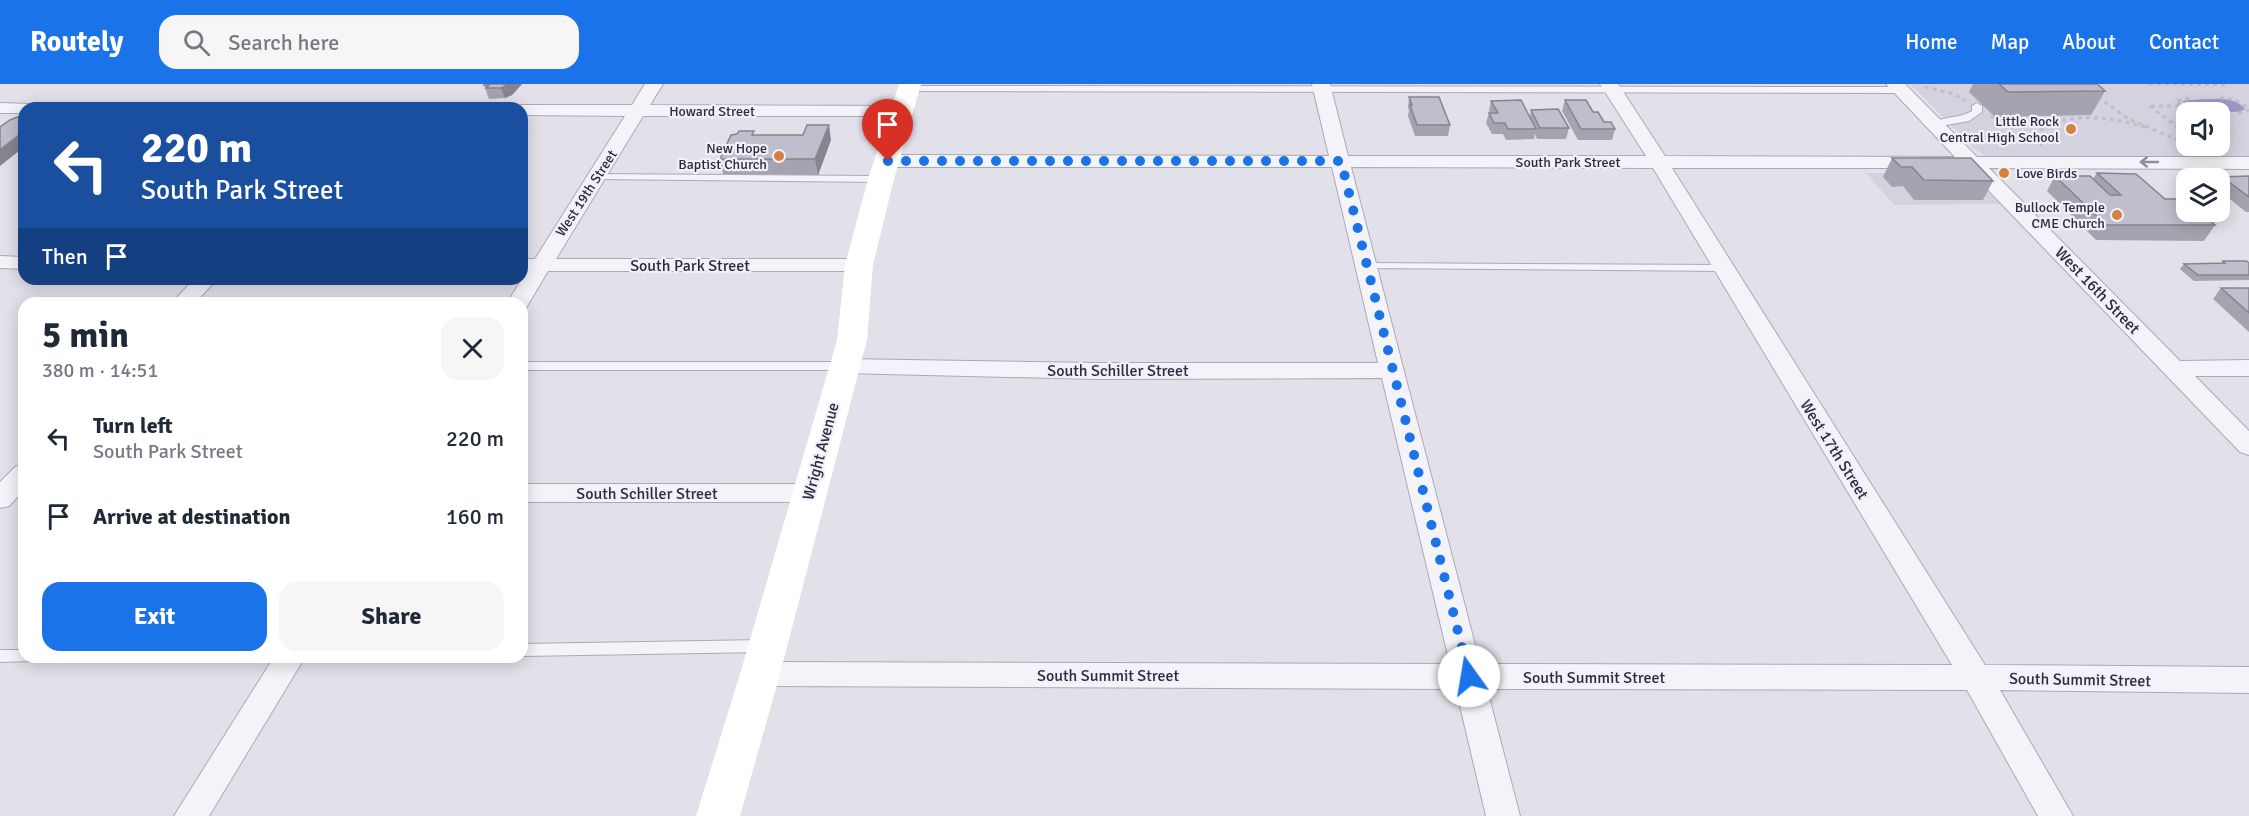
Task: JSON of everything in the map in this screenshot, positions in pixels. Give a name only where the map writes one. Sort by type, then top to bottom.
[{"type":"main road","name":"Wright Avenue","points":[[718,816],[852,340],[859,265],[906,95]]},
{"type":"street","name":"West 19th Street","points":[[532,264],[596,177],[654,84]]},
{"type":"street","points":[[1322,87],[1503,816]]},
{"type":"street","name":"West 17th Street","points":[[1610,87],[1659,162],[1975,678],[2056,816]]},
{"type":"street","name":"West 16th Street","points":[[1905,87],[1935,124],[2249,446]]},
{"type":"street","name":"Howard Street","points":[[528,110],[639,110],[906,95]]},
{"type":"street","points":[[0,108],[18,108]]},
{"type":"street","name":"South Park Street","points":[[884,170],[1341,161],[2249,163]]},
{"type":"street","points":[[0,262],[18,262]]},
{"type":"street","name":"South Park Street","points":[[532,264],[859,265]]},
{"type":"street","points":[[189,297],[200,285]]},
{"type":"street","name":"South Schiller Street","points":[[843,366],[1095,371],[1393,370]]},
{"type":"street","points":[[2175,369],[2249,368]]},
{"type":"street","name":"South Schiller Street","points":[[528,492],[808,493]]},
{"type":"street","name":"South Summit Street","points":[[763,660],[1469,676],[2249,680]]},
{"type":"street","points":[[191,816],[286,663]]},
{"type":"lane","points":[[906,95],[976,87],[1905,87]]},
{"type":"lane","points":[[1935,124],[1966,119],[1977,112],[1977,107]]},
{"type":"lane","points":[[596,177],[884,170]]},
{"type":"lane","points":[[1367,266],[1724,268]]},
{"type":"lane","points":[[528,366],[843,366]]},
{"type":"lane","points":[[528,650],[763,660]]},
{"type":"lane","points":[[0,656],[18,656]]},
{"type":"path","points":[[2149,84],[2228,84]]},
{"type":"path","points":[[2187,85],[2192,89]]},
{"type":"path","points":[[1905,87],[1934,87],[1950,92],[2003,121],[2014,124],[2049,123],[2085,118],[2119,120],[2176,139]]},
{"type":"path","points":[[2095,94],[2117,115],[2102,119]]},
{"type":"path","points":[[2178,102],[2177,99],[2189,98]]},
{"type":"path","points":[[2220,98],[2233,99],[2249,108]]},
{"type":"path","points":[[2109,106],[2146,127]]},
{"type":"path","points":[[2176,106],[2150,106],[2176,126]]},
{"type":"path","points":[[2238,113],[2249,108]]},
{"type":"path","points":[[2081,115],[2085,118]]},
{"type":"path","points":[[2049,123],[2041,130],[2039,139],[2052,161]]},
{"type":"shaded area","name":"Little Rock Central High School","points":[[1910,84],[2249,84],[2249,157],[1986,156],[1975,149]]},
{"type":"shaded area","points":[[2227,100],[2240,104],[2245,109],[2240,112],[2230,112],[2230,102],[2183,101]]},
{"type":"shaded area","points":[[1866,173],[1964,173],[1972,176],[2000,204],[1894,205]]},
{"type":"building","points":[[485,84],[509,84],[501,88],[486,88],[489,85]]},
{"type":"building","points":[[1999,84],[2097,84],[2105,91],[2008,92]]},
{"type":"building","points":[[1409,97],[1439,97],[1450,125],[1417,125]]},
{"type":"building","points":[[1521,100],[1536,129],[1508,129],[1505,123],[1494,123],[1489,113],[1498,113],[1491,101]]},
{"type":"building","points":[[1565,100],[1586,100],[1593,112],[1598,112],[1604,122],[1611,122],[1615,129],[1581,129]]},
{"type":"building","points":[[1558,109],[1569,128],[1540,128],[1531,110]]},
{"type":"building","points":[[18,117],[18,136],[0,150],[0,127]]},
{"type":"building","points":[[807,125],[829,125],[815,159],[720,159],[731,135],[739,131],[754,131],[752,135],[803,135]]},
{"type":"building","points":[[1892,158],[1971,158],[1993,181],[1924,180],[1912,167],[1901,167]]},
{"type":"building","points":[[2097,173],[2136,174],[2165,199],[2176,199],[2176,222],[2211,222],[2215,225],[2106,225],[2055,176],[2090,176],[2110,195],[2121,195]]},
{"type":"building","points":[[2249,176],[2249,197],[2230,183],[2230,177]]},
{"type":"building","points":[[2223,261],[2246,261],[2249,263],[2249,275],[2198,275],[2184,264],[2225,263]]},
{"type":"building","points":[[2221,288],[2249,288],[2249,313]]},
{"type":"place","name":"Little Rock Central High School","points":[[2071,129]]},
{"type":"place","name":"New Hope Baptist Church","points":[[779,156]]},
{"type":"place","name":"Love Birds","points":[[2004,173]]},
{"type":"place","name":"Bullock Temple CME Church","points":[[2117,215]]},
{"type":"route","points":[[888,161],[1110,163],[1341,161],[1469,676]]}]
